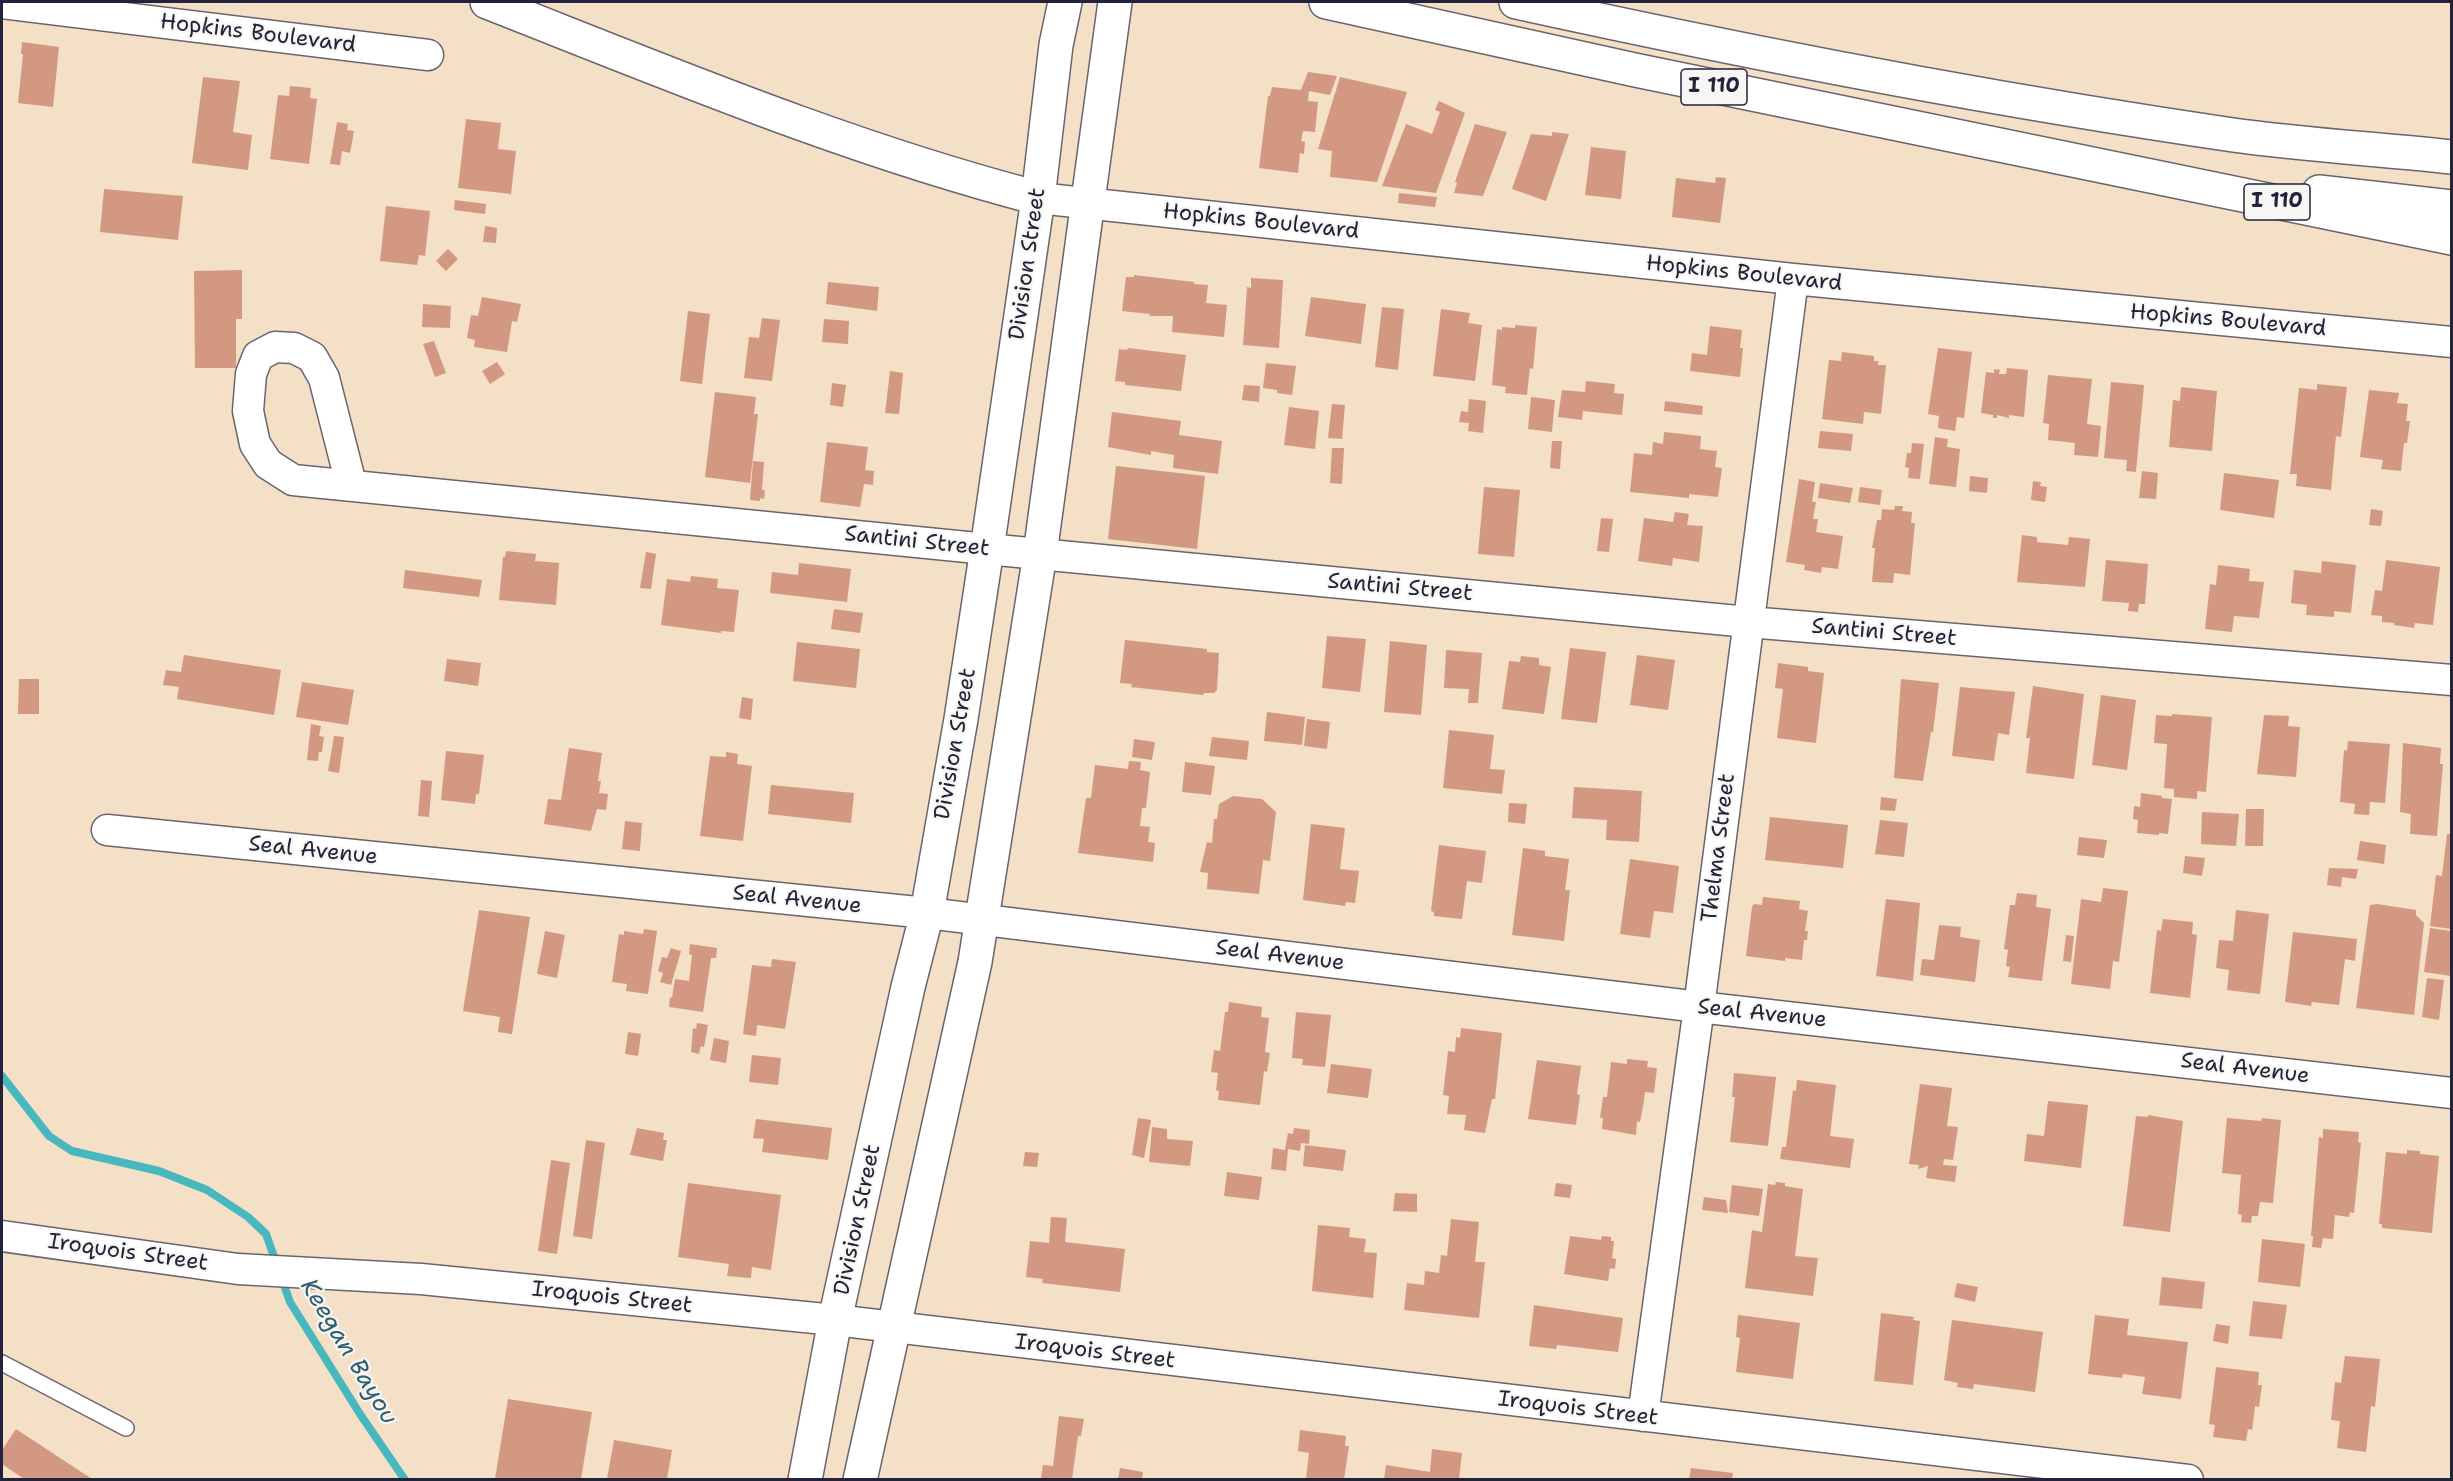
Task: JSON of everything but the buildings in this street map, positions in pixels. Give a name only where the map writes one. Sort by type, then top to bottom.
[{"type":"main road","points":[[487,2],[769,112],[956,177],[1038,198]]},
{"type":"main road","name":"Division Street","points":[[806,1479],[835,1320],[908,987],[927,914],[961,719],[987,549],[1038,198],[1056,45],[1065,2]]},
{"type":"main road","points":[[860,1479],[975,962],[1040,554],[1115,2]]},
{"type":"main road","name":"I 110","points":[[1326,2],[1658,75],[2103,165],[2420,233],[2451,237]]},
{"type":"main road","name":"I 110","points":[[1516,2],[2022,101],[2236,135],[2451,139]]},
{"type":"main road","points":[[2236,135],[2451,157]]},
{"type":"main road","points":[[2103,165],[2451,207]]},
{"type":"street","name":"Hopkins Boulevard","points":[[12,3],[428,55]]},
{"type":"street","name":"Hopkins Boulevard","points":[[1038,198],[1793,279],[2451,342]]},
{"type":"street","name":"Thelma Street","points":[[1643,1416],[1699,1007],[1793,279]]},
{"type":"street","name":"Santini Street","points":[[351,484],[324,378],[312,357],[294,348],[275,347],[258,356],[251,374],[248,411],[255,444],[268,464],[293,480],[1748,621],[2451,680]]},
{"type":"street","name":"Seal Avenue","points":[[107,830],[982,920],[1699,1007],[2451,1093]]},
{"type":"street","name":"Iroquois Street","points":[[2,1236],[238,1269],[421,1279],[835,1320],[893,1329],[2188,1479]]},
{"type":"lane","points":[[4,1370],[126,1428]]},
{"type":"waterway","name":"Keegan Bayou","points":[[2,1076],[49,1136],[72,1151],[159,1171],[207,1190],[248,1217],[266,1234],[290,1302],[360,1414],[405,1480]]}]
